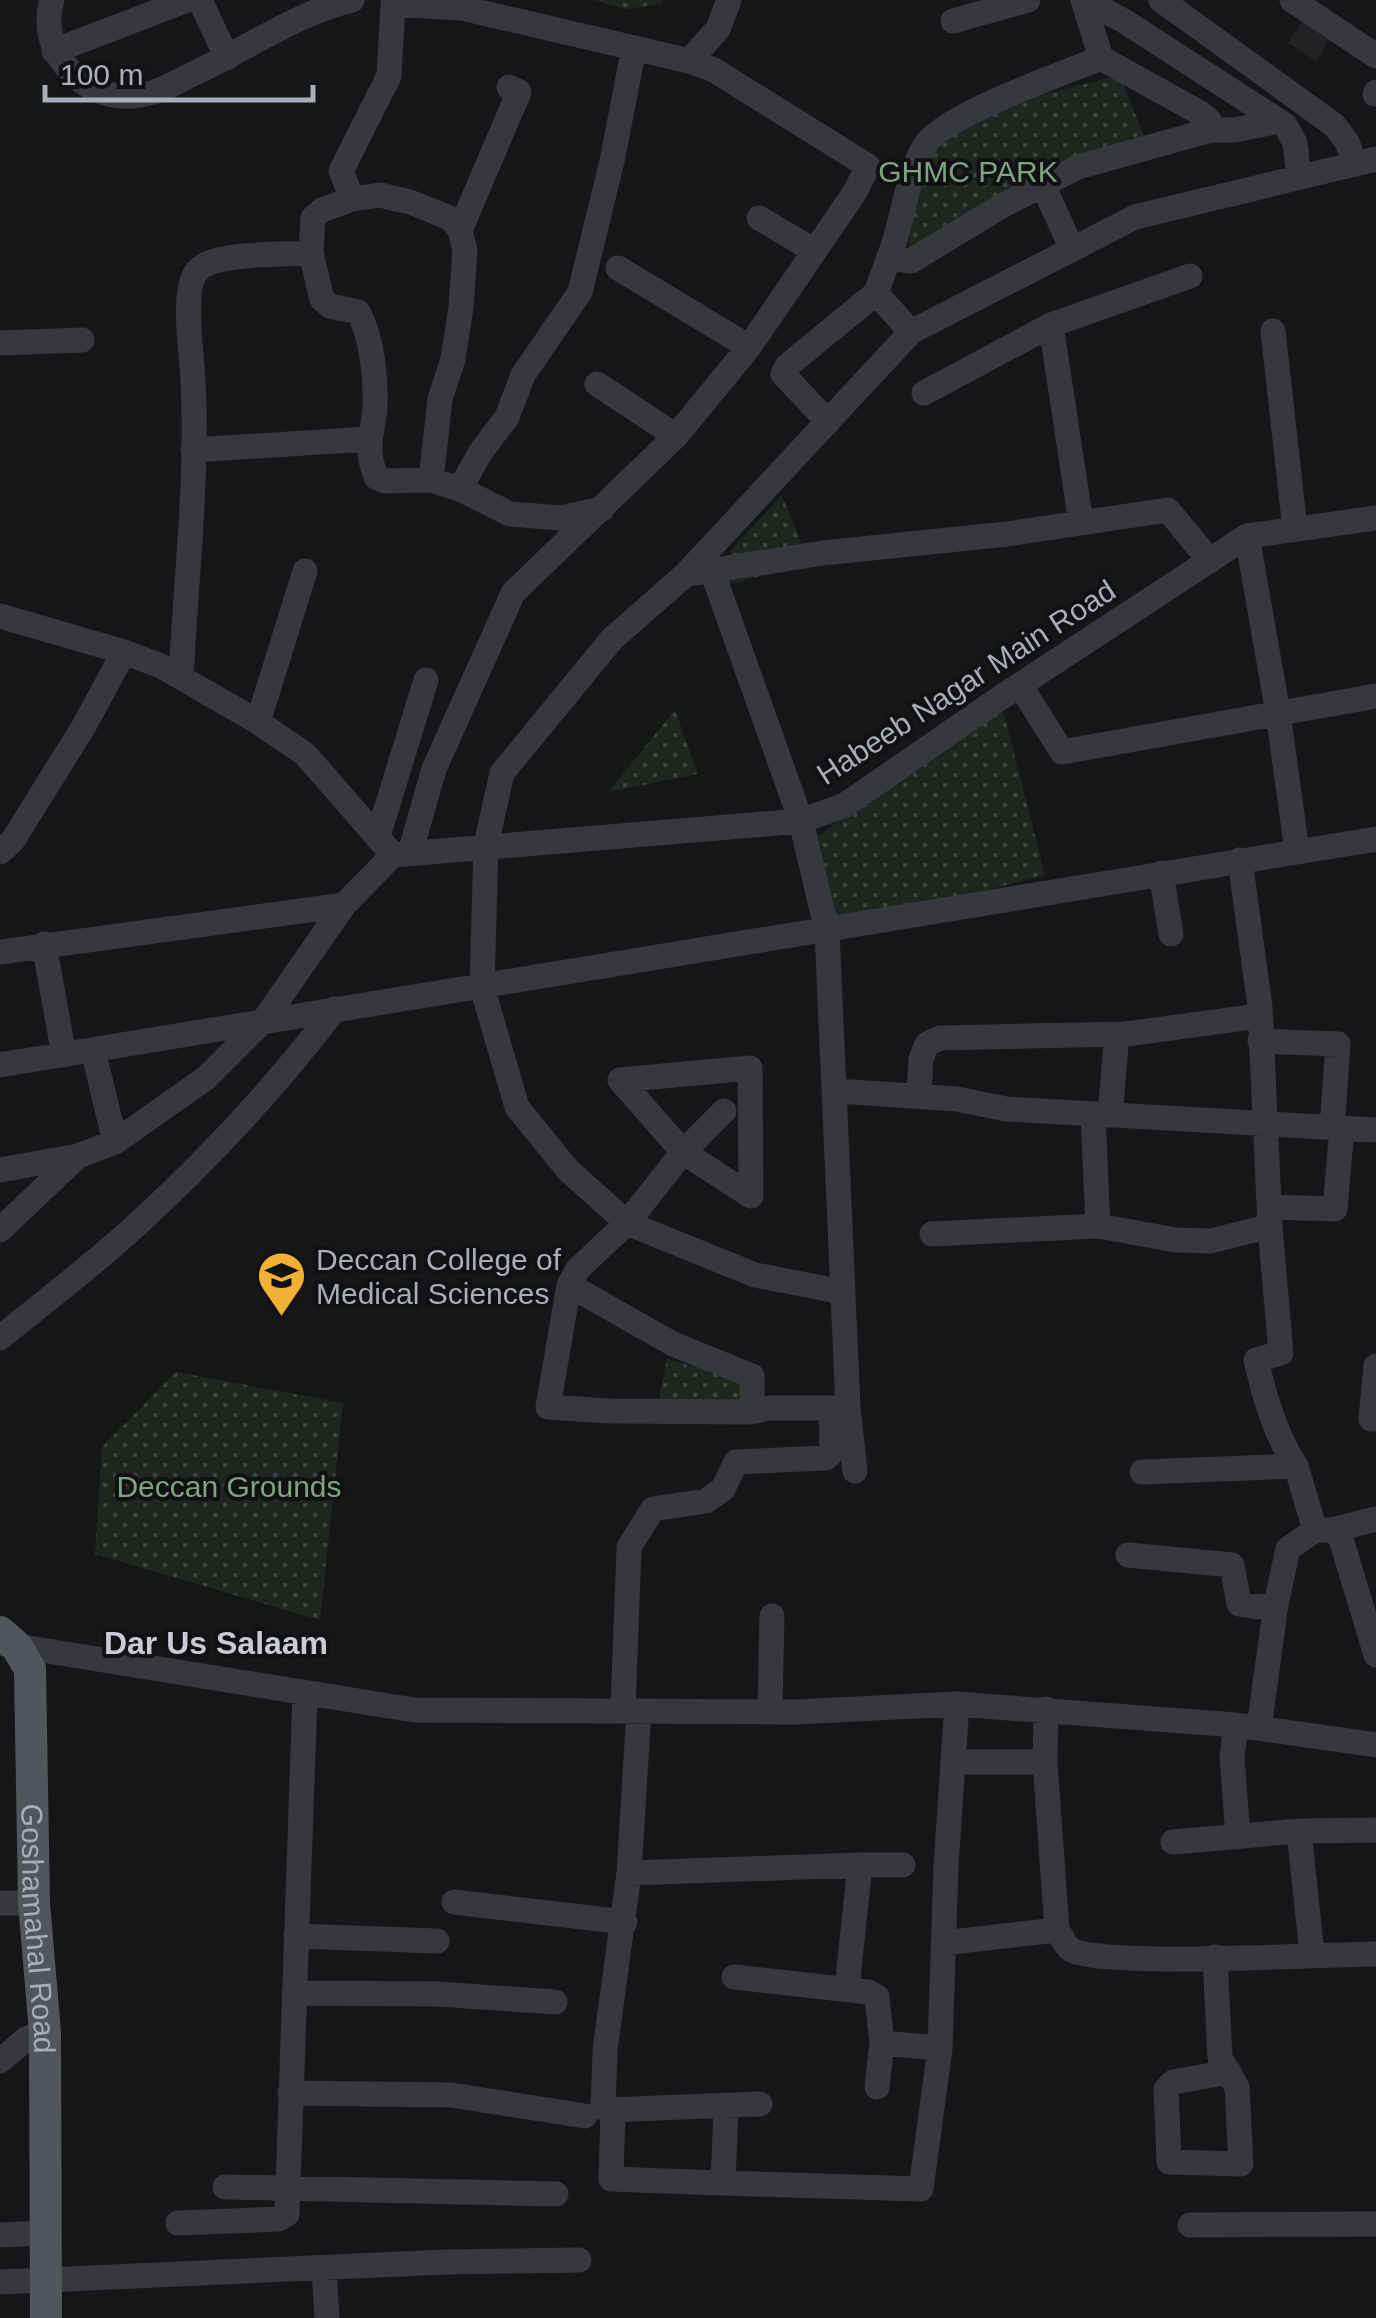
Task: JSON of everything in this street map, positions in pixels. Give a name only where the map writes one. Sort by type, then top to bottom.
[{"type":"main road","name":"Goshamahal Road","points":[[5,1641],[30,1669],[34,1904],[45,2032],[46,2318]]},
{"type":"street","points":[[52,0],[48,15],[54,51],[74,77],[96,92],[140,96],[227,58],[324,7],[352,0]]},
{"type":"street","points":[[54,51],[186,0]]},
{"type":"street","points":[[200,0],[227,58]]},
{"type":"street","points":[[0,1170],[78,1156],[115,1142],[206,1078],[264,1020],[344,905],[394,848],[513,593],[676,436],[750,347],[855,192],[868,166],[714,70],[689,60],[462,4],[362,0]]},
{"type":"street","points":[[689,60],[718,29],[729,0]]},
{"type":"street","points":[[953,21],[1028,0]]},
{"type":"street","points":[[1083,0],[1101,58],[1200,113],[1209,120],[1210,130]]},
{"type":"street","points":[[1083,0],[1285,125],[1295,143],[1299,177]]},
{"type":"street","points":[[1161,0],[1334,125],[1366,161]]},
{"type":"street","points":[[1292,0],[1376,56]]},
{"type":"street","points":[[352,198],[340,170],[389,76],[392,4]]},
{"type":"street","points":[[460,490],[480,453],[507,417],[524,375],[580,292],[612,162],[634,48]]},
{"type":"street","points":[[828,422],[784,374],[786,366],[876,293],[922,149],[936,132],[1013,94],[1101,58]]},
{"type":"street","points":[[460,230],[519,92],[509,87]]},
{"type":"street","points":[[892,250],[896,258],[911,262],[1000,206],[1078,167],[1210,130],[1235,130],[1279,121]]},
{"type":"street","points":[[843,1292],[755,1275],[626,1224],[568,1170],[517,1107],[482,987],[486,846],[502,773],[612,638],[685,575],[911,332],[1135,216],[1366,161]]},
{"type":"street","points":[[1042,185],[1072,249]]},
{"type":"street","points":[[431,480],[440,398],[453,359],[461,307],[465,251],[460,230],[450,218],[410,202],[380,195],[352,198],[312,218],[311,253],[322,300],[330,306],[358,312],[366,325],[375,410],[368,439],[376,477],[385,481],[431,480],[510,514],[561,518],[602,509]]},
{"type":"street","points":[[759,218],[814,250]]},
{"type":"street","points":[[180,677],[193,450],[188,283],[200,268],[217,260],[311,253]]},
{"type":"street","points":[[618,268],[750,347]]},
{"type":"street","points":[[924,393],[1051,325],[1190,276]]},
{"type":"street","points":[[876,293],[911,332]]},
{"type":"street","points":[[1051,325],[1081,523]]},
{"type":"street","points":[[1273,331],[1296,530]]},
{"type":"street","points":[[0,342],[82,340]]},
{"type":"street","points":[[597,384],[676,436]]},
{"type":"street","points":[[193,450],[368,439]]},
{"type":"street","points":[[685,575],[823,553],[1168,510],[1210,561]]},
{"type":"street","name":"Habeeb Nagar Main Road","points":[[394,848],[486,846],[801,820],[845,805],[1247,536],[1376,518]]},
{"type":"street","points":[[1247,536],[1278,713],[1296,851]]},
{"type":"street","points":[[258,722],[305,570]]},
{"type":"street","points":[[712,571],[801,820],[827,931],[843,1292],[840,1409],[832,1452],[826,1458],[736,1462],[724,1489],[706,1502],[654,1509],[628,1547],[629,1873],[605,2050],[603,2106],[612,2110],[760,2104]]},
{"type":"street","points":[[0,616],[124,652],[180,677],[258,722],[305,754],[394,848]]},
{"type":"street","points":[[0,852],[13,840],[84,726],[124,652]]},
{"type":"street","points":[[394,848],[426,680]]},
{"type":"street","points":[[1020,685],[1062,752],[1376,696]]},
{"type":"street","points":[[0,1065],[1376,840]]},
{"type":"street","points":[[1240,860],[1260,1028],[1280,1353],[1256,1360],[1266,1403],[1283,1447],[1296,1466],[1324,1530],[1341,1539],[1376,1655]]},
{"type":"street","points":[[1161,873],[1170,934]]},
{"type":"street","points":[[0,952],[344,905]]},
{"type":"street","points":[[44,944],[64,1054]]},
{"type":"street","points":[[0,1338],[128,1233],[198,1168],[292,1065],[335,1008]]},
{"type":"street","points":[[919,1095],[927,1044],[940,1038],[1260,1028],[1338,1044],[1335,1209],[1270,1217],[1211,1241],[1176,1240],[1098,1226],[932,1234]]},
{"type":"street","points":[[1098,1226],[1102,1115],[1117,1034]]},
{"type":"street","points":[[93,1050],[115,1142]]},
{"type":"street","points":[[750,1068],[751,1196],[683,1152],[620,1080],[750,1068]]},
{"type":"street","points":[[836,1090],[919,1095],[1006,1108],[1376,1130]]},
{"type":"street","points":[[724,1111],[683,1152],[626,1224],[578,1269],[569,1285],[548,1406],[608,1411],[840,1409]]},
{"type":"street","points":[[0,1230],[78,1156]]},
{"type":"street","points":[[569,1285],[672,1344],[752,1376],[752,1412]]},
{"type":"street","points":[[1376,1366],[1371,1419],[1376,1419]]},
{"type":"street","points":[[840,1409],[855,1472]]},
{"type":"street","points":[[1142,1472],[1296,1466]]},
{"type":"street","points":[[1238,1836],[1232,1757],[1248,1726],[1288,1549],[1324,1530],[1376,1518]]},
{"type":"street","points":[[1128,1554],[1232,1565],[1239,1604],[1276,1604]]},
{"type":"street","points":[[770,1712],[772,1616]]},
{"type":"street","points":[[5,1641],[414,1710],[770,1712],[957,1704],[1248,1726],[1376,1745]]},
{"type":"street","points":[[178,2223],[284,2218],[305,1694]]},
{"type":"street","points":[[612,2110],[611,2179],[921,2189],[940,2048],[957,1704]]},
{"type":"street","points":[[1046,1709],[1045,1762],[1057,1930],[1069,1949],[1090,1955],[1144,1959],[1376,1954]]},
{"type":"street","points":[[952,1762],[1045,1762]]},
{"type":"street","points":[[1173,1842],[1376,1830]]},
{"type":"street","points":[[1300,1832],[1312,1954]]},
{"type":"street","points":[[847,1988],[860,1865]]},
{"type":"street","points":[[629,1873],[903,1865]]},
{"type":"street","points":[[454,1902],[624,1922]]},
{"type":"street","points":[[0,1903],[34,1904]]},
{"type":"street","points":[[944,1943],[1057,1930]]},
{"type":"street","points":[[296,1936],[438,1940]]},
{"type":"street","points":[[1215,1957],[1220,2058],[1229,2072]]},
{"type":"street","points":[[734,1977],[847,1988],[877,1996],[882,2043],[876,2087]]},
{"type":"street","points":[[294,1992],[438,1994],[555,2002]]},
{"type":"street","points":[[0,2061],[26,2038],[45,2032]]},
{"type":"street","points":[[882,2043],[940,2048]]},
{"type":"street","points":[[290,2092],[451,2096],[585,2116]]},
{"type":"street","points":[[724,2182],[726,2107]]},
{"type":"street","points":[[226,2187],[556,2194]]},
{"type":"street","points":[[1190,2225],[1376,2224]]},
{"type":"street","points":[[0,2235],[44,2234]]},
{"type":"street","points":[[0,2282],[579,2260]]},
{"type":"street","points":[[324,2268],[327,2318]]},
{"type":"shaded area","points":[[1307,14],[1334,32],[1316,61],[1288,43]]},
{"type":"green space","points":[[594,0],[663,0],[660,4],[626,9]]},
{"type":"green space","name":"GHMC PARK","points":[[1119,75],[1146,140],[909,259],[910,199],[932,142],[1008,104]]},
{"type":"green space","points":[[782,495],[809,564],[727,585],[731,550]]},
{"type":"green space","points":[[1000,698],[1045,875],[827,931],[816,838]]},
{"type":"green space","points":[[675,710],[698,774],[608,792]]},
{"type":"green space","points":[[667,1359],[742,1380],[745,1412],[657,1409]]},
{"type":"green space","name":"Deccan Grounds","points":[[176,1372],[343,1403],[320,1620],[95,1554],[102,1447]]},
{"type":"place","name":"Deccan College of Medical Sciences","points":[[281,1318]]},
{"type":"district","name":"Dar Us Salaam","points":[[216,1643]]}]
